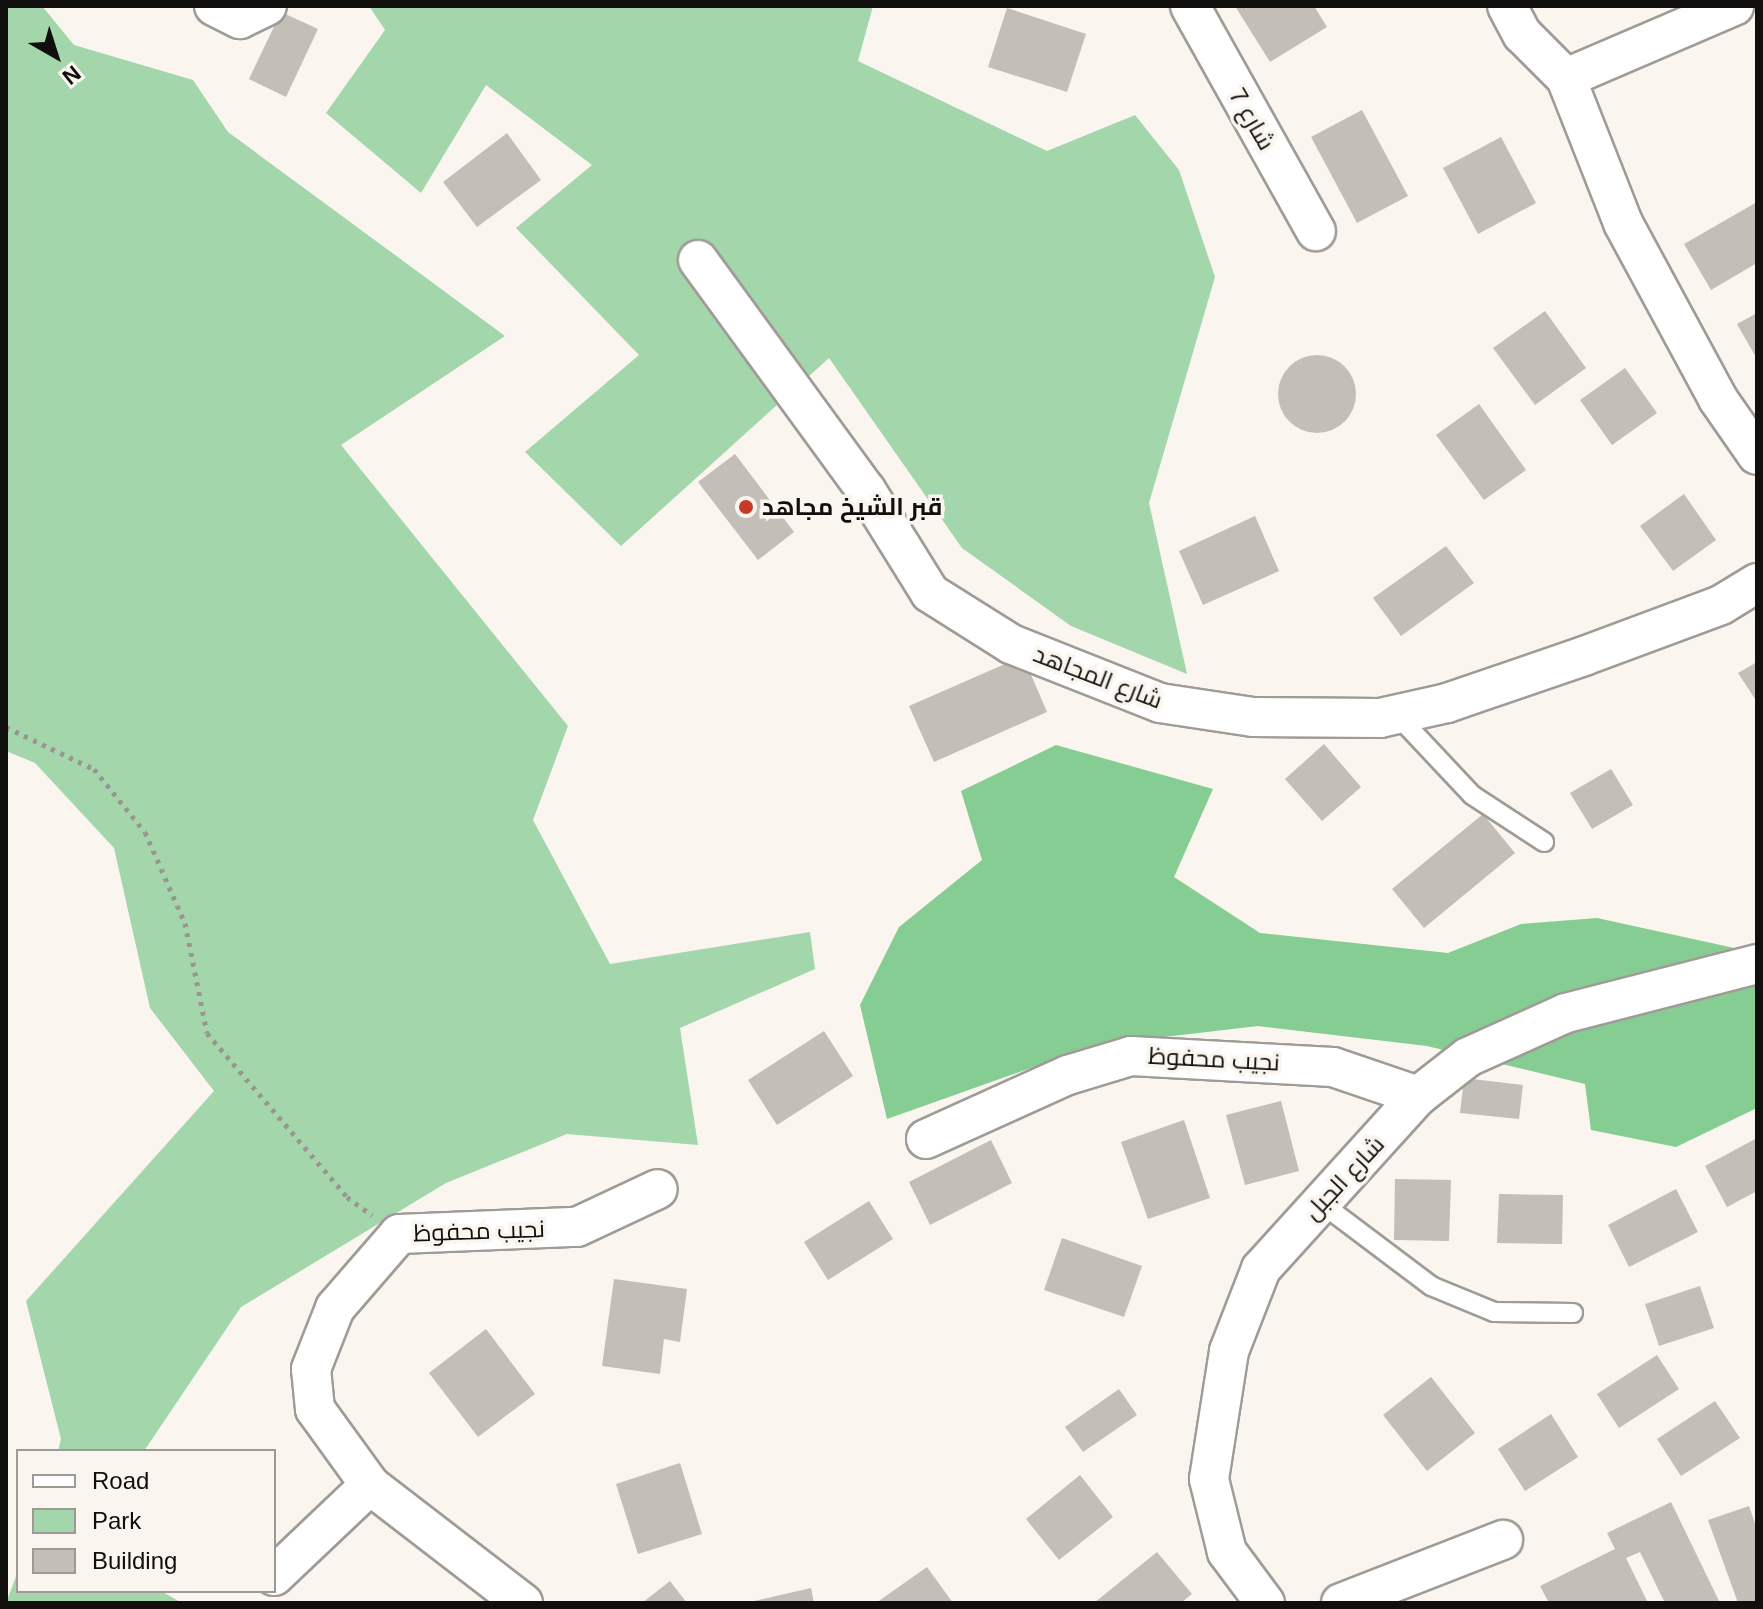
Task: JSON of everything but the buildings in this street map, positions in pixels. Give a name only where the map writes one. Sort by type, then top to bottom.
[{"type":"street","points":[[214,6],[240,19],[267,6]]},
{"type":"street","name":"شارع 7","points":[[1190,6],[1316,231]]},
{"type":"street","points":[[1507,6],[1522,34],[1566,78],[1623,223],[1718,399],[1757,455]]},
{"type":"street","points":[[1566,78],[1734,6]]},
{"type":"street","name":"شارع المجاهد","points":[[698,260],[866,490],[930,593],[1011,644],[1160,703],[1253,717],[1396,714],[1584,656],[1721,605],[1757,583]]},
{"type":"street","name":"شارع الجبل","points":[[1265,1603],[1227,1552],[1209,1479],[1212,1432],[1229,1351],[1261,1269],[1418,1096],[1468,1057],[1566,1013],[1757,964]]},
{"type":"street","name":"نجيب محفوظ","points":[[926,1139],[1068,1075],[1131,1056],[1333,1067],[1418,1096]]},
{"type":"street","name":"نجيب محفوظ","points":[[523,1603],[370,1485],[315,1409],[311,1369],[335,1308],[399,1234],[577,1227],[658,1189]]},
{"type":"street","points":[[276,1574],[370,1485]]},
{"type":"street","points":[[1341,1603],[1503,1540]]},
{"type":"lane","points":[[1396,714],[1472,795],[1544,842]]},
{"type":"lane","points":[[1321,1203],[1431,1286],[1494,1312],[1573,1313]]},
{"type":"path","points":[[6,727],[94,769],[145,832],[185,923],[207,1033],[347,1197],[399,1234]]},
{"type":"green space","points":[[6,6],[42,6],[74,45],[193,80],[228,132],[505,336],[341,445],[568,726],[533,820],[610,964],[810,932],[815,969],[680,1028],[698,1145],[567,1134],[446,1183],[241,1307],[145,1449],[58,1449],[61,1439],[26,1301],[214,1091],[150,1008],[114,848],[35,763],[6,751]]},
{"type":"green space","points":[[369,6],[873,6],[858,61],[1047,151],[1135,115],[1179,170],[1215,277],[1149,503],[1187,674],[1071,626],[962,548],[829,358],[621,546],[525,452],[639,355],[516,228],[592,165],[486,85],[421,193],[326,113],[385,30]]},
{"type":"green space","points":[[1056,745],[1213,789],[1174,877],[1260,933],[1448,953],[1521,924],[1597,918],[1757,953],[1757,1108],[1676,1147],[1591,1130],[1585,1084],[1427,1046],[1258,1026],[1096,1045],[887,1119],[860,1005],[899,927],[982,860],[961,791]]},
{"type":"green space","points":[[16,1576],[16,1593],[164,1593],[182,1603],[6,1603]]},
{"type":"place","name":"قبر الشيخ مجاهد","points":[[746,507]]}]
